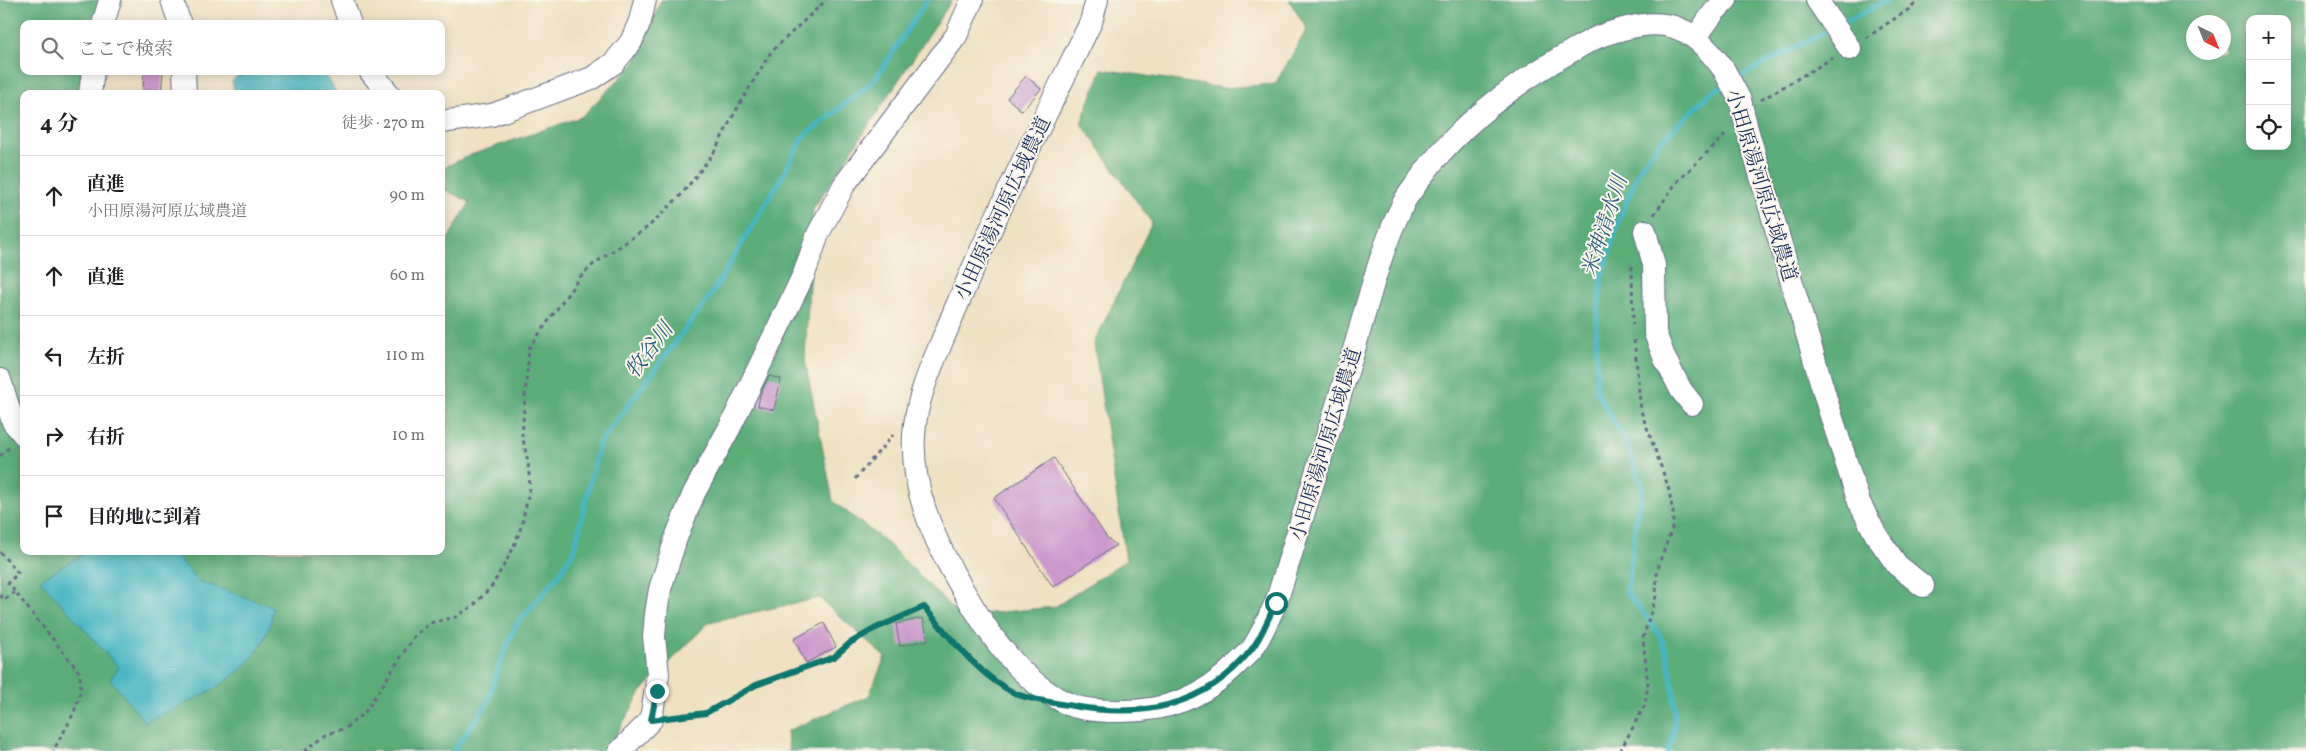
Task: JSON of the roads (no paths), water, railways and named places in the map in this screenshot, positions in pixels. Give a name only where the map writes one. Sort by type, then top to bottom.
[{"type":"street","points":[[104,20],[110,0]]},
{"type":"street","points":[[172,0],[179,20]]},
{"type":"street","points":[[342,0],[349,20]]},
{"type":"street","points":[[445,121],[492,114],[592,78],[614,63],[631,42],[640,21],[645,0]]},
{"type":"street","points":[[620,751],[651,720],[658,674],[654,637],[660,589],[677,535],[694,493],[731,425],[804,274],[822,226],[844,185],[956,36],[972,0]]},
{"type":"street","name":"小田原湯河原広域農道","points":[[1097,0],[1091,22],[1006,196],[962,293],[922,390],[915,425],[914,468],[924,507],[940,548],[979,620],[1025,673],[1046,691],[1068,705],[1102,711],[1130,711],[1160,707],[1191,698],[1221,680],[1252,649],[1276,603],[1382,260],[1404,203],[1433,160],[1487,107],[1535,72],[1596,38],[1632,25],[1652,23],[1672,26],[1696,37],[1711,52],[1724,70],[1740,100],[1740,129],[1859,502],[1876,535],[1897,565],[1923,586]]},
{"type":"street","points":[[1696,37],[1714,12],[1726,0]]},
{"type":"street","points":[[1817,0],[1848,45]]},
{"type":"street","points":[[91,90],[92,75]]},
{"type":"street","points":[[184,75],[185,90]]},
{"type":"street","points":[[373,75],[386,90]]},
{"type":"street","points":[[1645,231],[1654,265],[1655,334],[1665,360],[1681,390],[1692,404]]},
{"type":"street","points":[[0,380],[13,422],[20,430]]},
{"type":"water","points":[[323,75],[328,78],[335,90],[234,90],[232,81],[237,76]]},
{"type":"water","points":[[82,555],[175,555],[199,581],[273,607],[267,633],[258,650],[246,665],[232,677],[198,698],[145,722],[110,679],[119,668],[40,580]]},
{"type":"waterway","name":"牧谷川","points":[[453,751],[487,704],[500,663],[516,625],[558,576],[574,551],[599,444],[711,295],[783,175],[803,137],[874,81],[927,0]]},
{"type":"waterway","name":"米神清水川","points":[[1839,25],[1888,0]]},
{"type":"waterway","name":"米神清水川","points":[[1735,79],[1831,29]]},
{"type":"waterway","name":"米神清水川","points":[[1667,751],[1674,727],[1675,711],[1668,660],[1660,636],[1649,619],[1627,593],[1636,520],[1643,489],[1626,443],[1597,392],[1596,328],[1602,276],[1619,220],[1640,168],[1657,145],[1712,92],[1727,84]]}]
